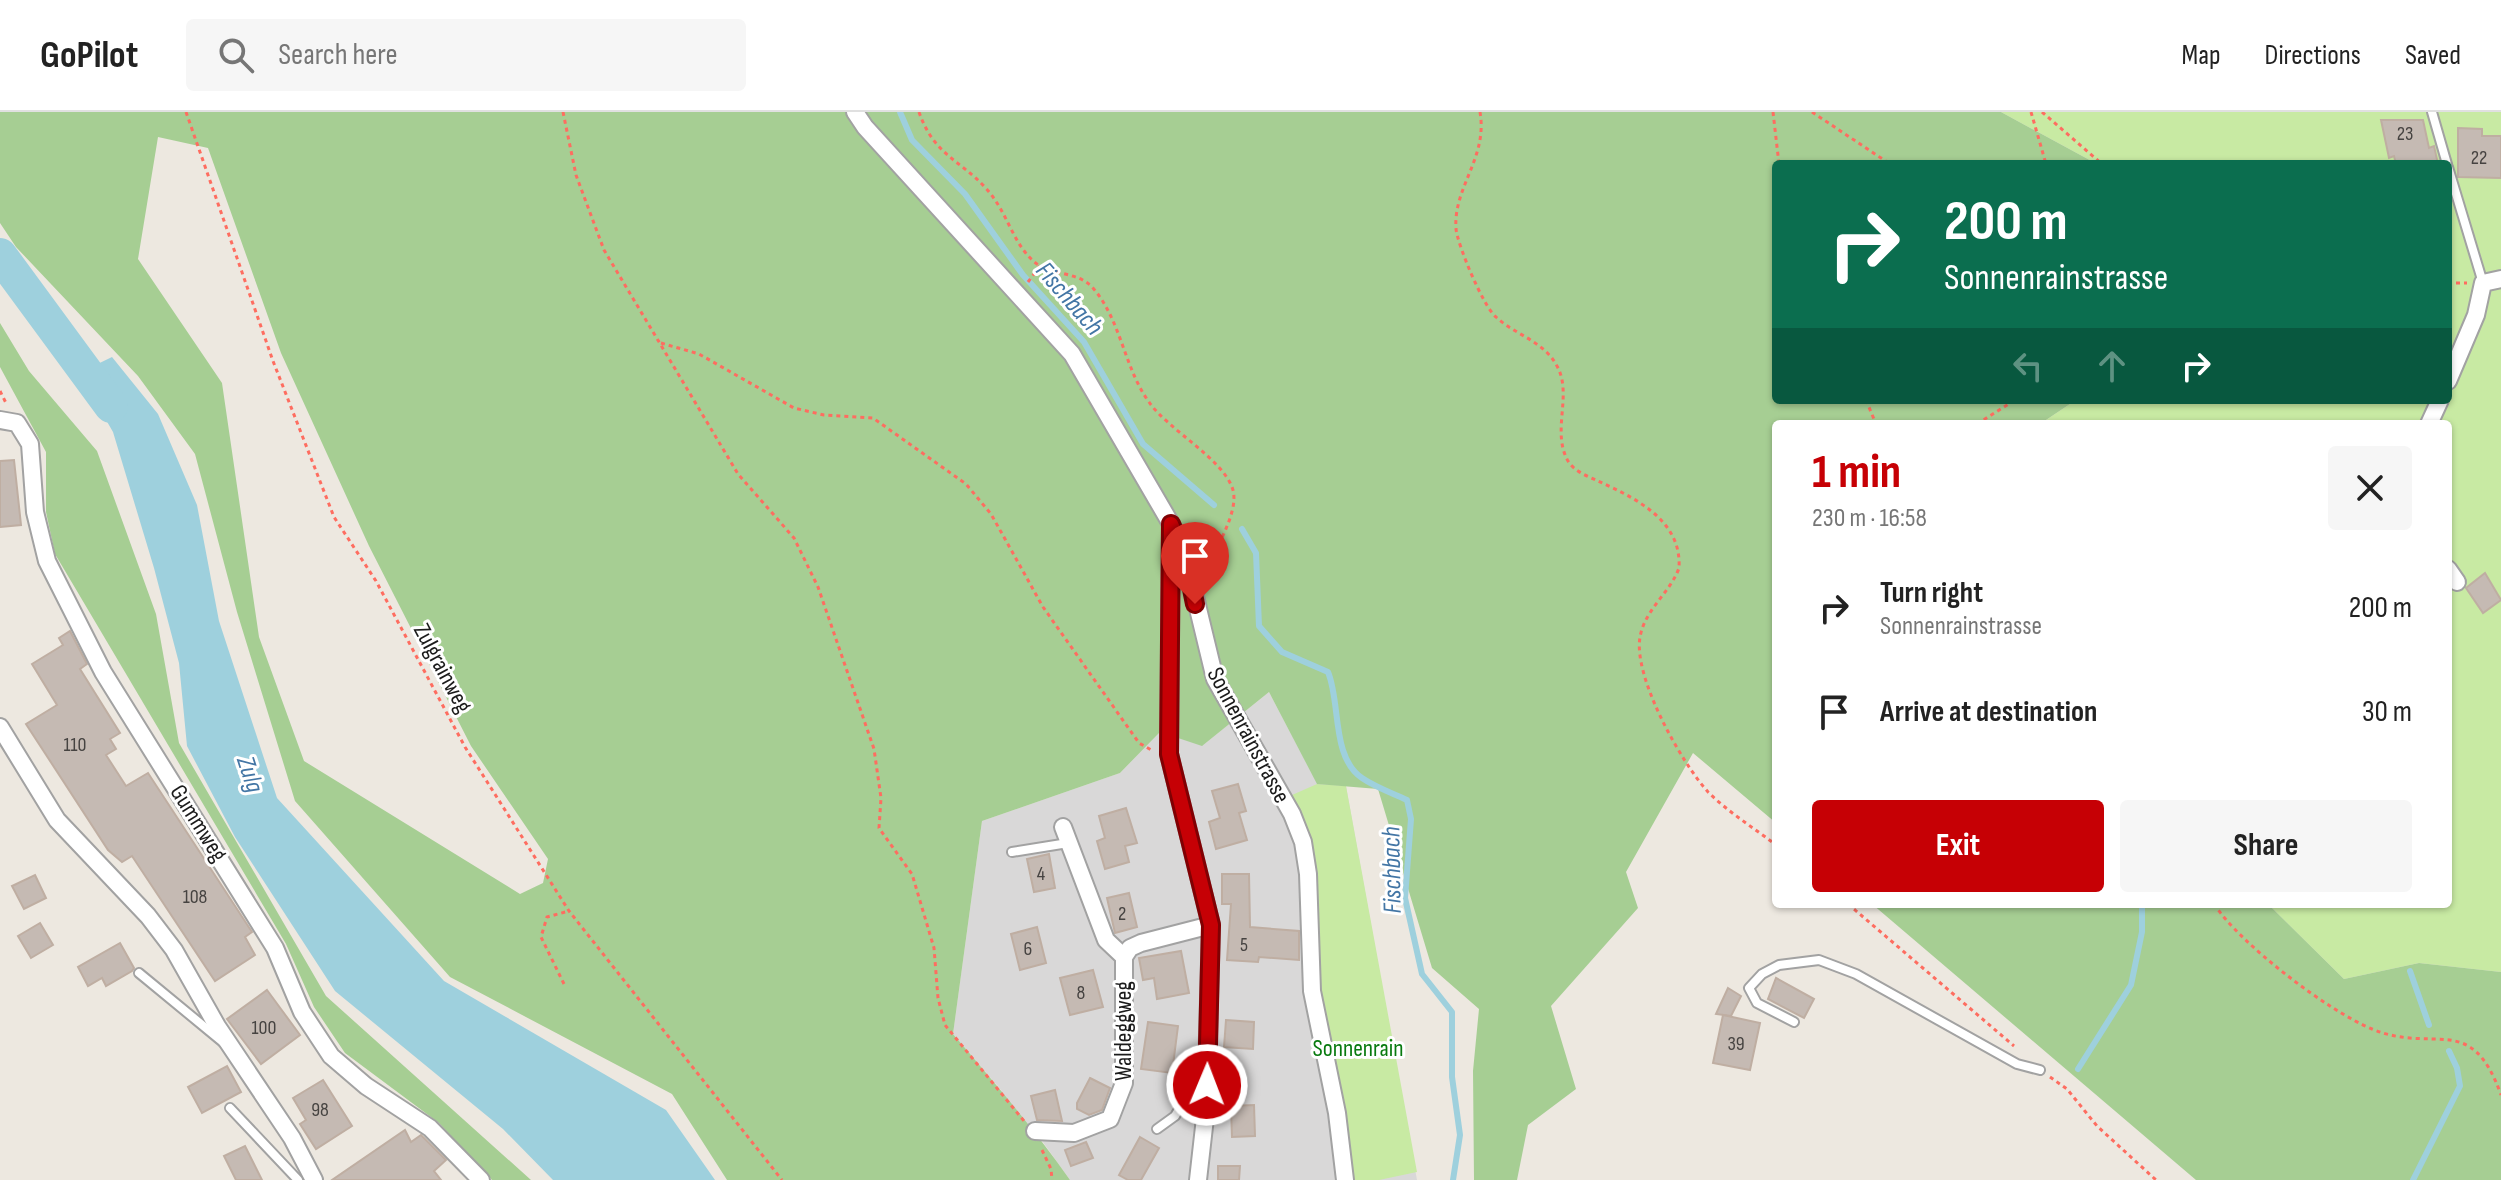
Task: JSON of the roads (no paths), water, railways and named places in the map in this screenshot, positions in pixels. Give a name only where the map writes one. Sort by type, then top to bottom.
[{"type":"street","name":"Sonnenrainstrasse","points":[[855,112],[865,127],[1072,354],[1171,524],[1186,559],[1215,679],[1292,814],[1303,842],[1308,874],[1312,991],[1337,1113],[1345,1180]]},
{"type":"street","points":[[2452,372],[2476,315],[2483,283],[2501,279]]},
{"type":"street","name":"Gummweg","points":[[0,420],[17,423],[27,435],[32,458],[35,512],[47,561],[103,672],[275,948],[302,1012],[331,1056],[366,1086],[430,1128],[481,1180]]},
{"type":"street","points":[[1171,524],[1169,754],[1211,925],[1207,1062],[1198,1180]]},
{"type":"street","points":[[0,727],[57,820],[161,931],[292,1138],[314,1180]]},
{"type":"street","points":[[1066,835],[1106,940],[1124,957]]},
{"type":"street","name":"Waldeggweg","points":[[1037,1137],[1095,1128],[1110,1119],[1118,1105],[1124,1083],[1124,957],[1130,948],[1211,925]]},
{"type":"lane","points":[[2432,112],[2446,160]]},
{"type":"lane","points":[[2452,178],[2483,283]]},
{"type":"lane","points":[[1012,852],[1066,835]]},
{"type":"lane","points":[[1794,1022],[1757,1003],[1749,994],[1749,988],[1762,974],[1779,965],[1819,960],[1856,974],[2017,1064],[2040,1070]]},
{"type":"lane","points":[[139,973],[214,1037],[230,1044]]},
{"type":"lane","points":[[1157,1129],[1175,1116],[1207,1062]]},
{"type":"lane","points":[[230,1108],[298,1180]]},
{"type":"water","points":[[112,357],[158,414],[197,505],[219,621],[277,798],[444,981],[666,1110],[715,1180],[553,1180],[503,1129],[335,991],[235,837],[187,746],[179,663],[154,568],[113,432],[79,373]]},
{"type":"waterway","name":"Fischbach","points":[[900,112],[912,140],[965,194],[1023,275],[1084,342],[1143,444],[1214,505]]},
{"type":"waterway","name":"Zulg","points":[[0,255],[111,406]]},
{"type":"waterway","name":"Fischbach","points":[[1242,529],[1256,553],[1259,626],[1282,652],[1328,672],[1341,743],[1352,769],[1367,781],[1407,800],[1411,819],[1405,898],[1422,974],[1452,1012],[1452,1077],[1460,1135],[1453,1180]]},
{"type":"waterway","points":[[2078,1069],[2131,985],[2142,932],[2142,908]]},
{"type":"waterway","points":[[2410,971],[2429,1025]]},
{"type":"waterway","points":[[2413,1180],[2460,1086],[2457,1068],[2449,1051]]},
{"type":"park label","name":"Sonnenrain","points":[[1358,1048]]}]
